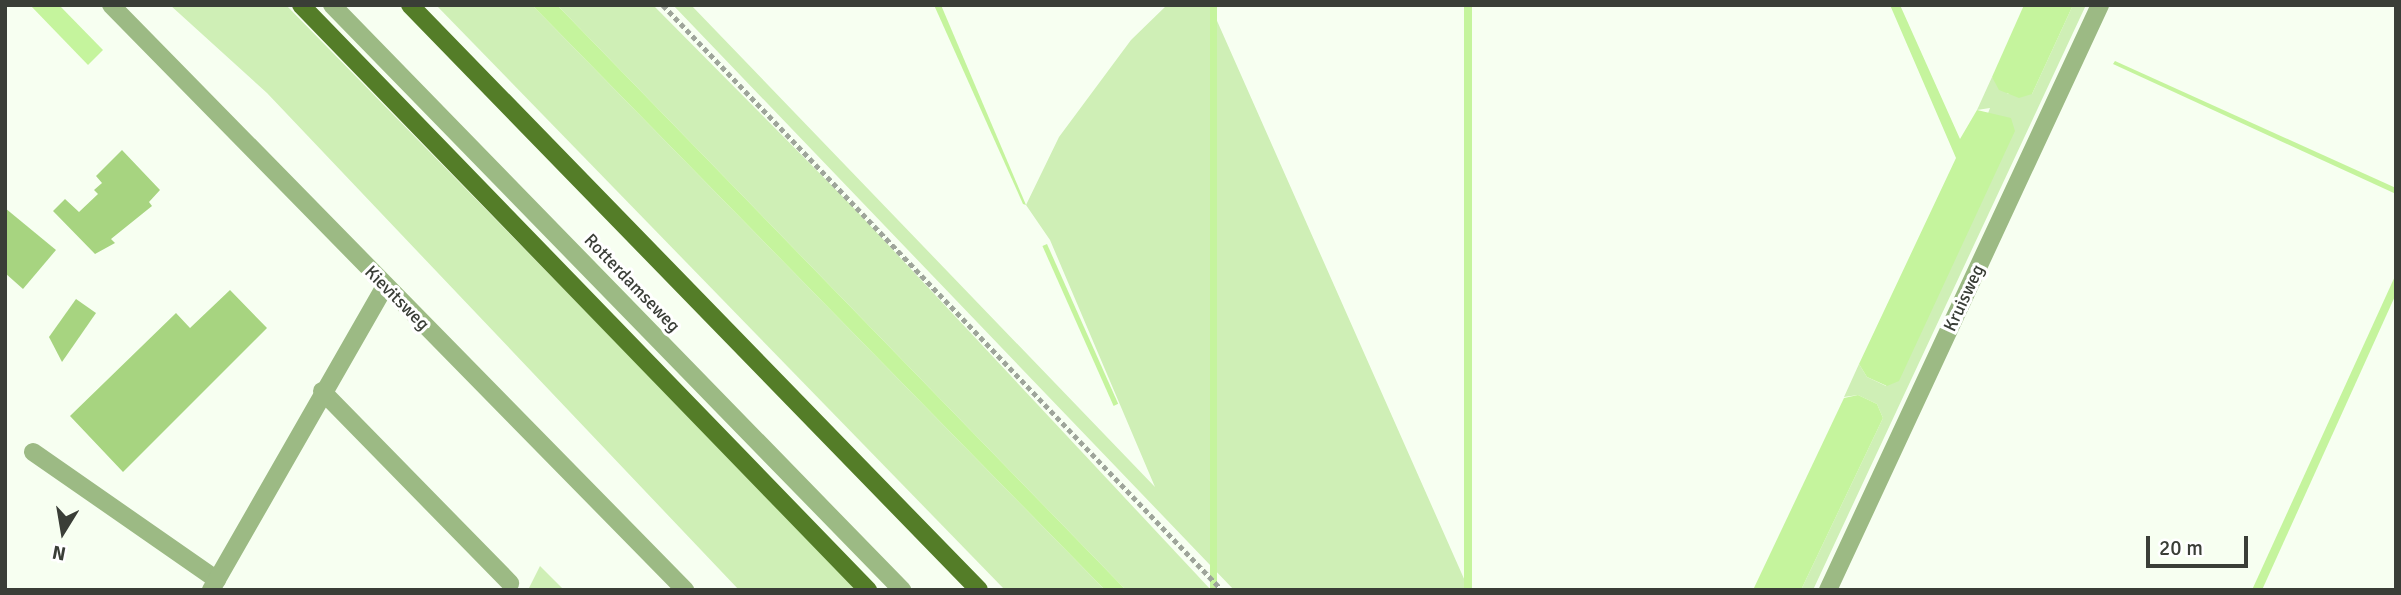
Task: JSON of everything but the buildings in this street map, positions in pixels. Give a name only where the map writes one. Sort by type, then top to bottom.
[{"type":"main road","points":[[301,5],[868,590]]},
{"type":"main road","name":"Rotterdamseweg","points":[[410,5],[979,590]]},
{"type":"street","name":"Kievitsweg","points":[[111,5],[685,590]]},
{"type":"street","name":"Rotterdamseweg","points":[[332,5],[902,590]]},
{"type":"street","name":"Kruisweg","points":[[1828,590],[2101,5]]},
{"type":"street","points":[[33,453],[214,585],[322,391],[385,286]]},
{"type":"street","points":[[322,391],[510,583]]},
{"type":"path","points":[[663,5],[1222,590]]},
{"type":"shaded area","points":[[30,5],[59,5],[103,50],[88,65]]},
{"type":"shaded area","points":[[170,5],[286,5],[858,590],[739,590],[267,93]]},
{"type":"shaded area","points":[[436,5],[532,5],[1105,590],[1005,590]]},
{"type":"shaded area","points":[[532,5],[557,5],[1126,590],[1105,590]]},
{"type":"shaded area","points":[[557,5],[653,5],[851,205],[1211,590],[1126,590]]},
{"type":"shaded area","points":[[673,5],[691,5],[1155,487],[1050,240],[1026,205],[1059,137],[1131,40],[1167,5],[1210,5],[1469,590],[1234,590]]},
{"type":"shaded area","points":[[934,5],[941,5],[1026,205],[1023,204]]},
{"type":"shaded area","points":[[1210,5],[1217,5],[1217,590],[1210,590]]},
{"type":"shaded area","points":[[1464,5],[1472,5],[1472,590],[1464,590]]},
{"type":"shaded area","points":[[1890,5],[1900,5],[1960,139],[1977,110],[2011,118],[2015,131],[1899,381],[1887,386],[1867,377],[1859,364],[1956,158]]},
{"type":"shaded area","points":[[2024,5],[2073,5],[2032,94],[2019,98],[1999,90],[1992,77]]},
{"type":"shaded area","points":[[2073,5],[2086,5],[1813,590],[1801,590],[1883,418],[1877,404],[1858,395],[1844,397],[1859,364],[1867,377],[1886,386],[1990,108],[1977,110],[1992,77],[2008,94],[2032,94]]},
{"type":"shaded area","points":[[2115,61],[2396,188],[2396,194],[2113,64]]},
{"type":"shaded area","points":[[1047,244],[1118,404],[1114,406],[1042,246]]},
{"type":"shaded area","points":[[2396,274],[2396,294],[2262,590],[2252,590]]},
{"type":"shaded area","points":[[1858,395],[1877,404],[1883,418],[1801,590],[1753,590],[1844,398]]},
{"type":"shaded area","points":[[540,566],[564,590],[528,590]]}]
